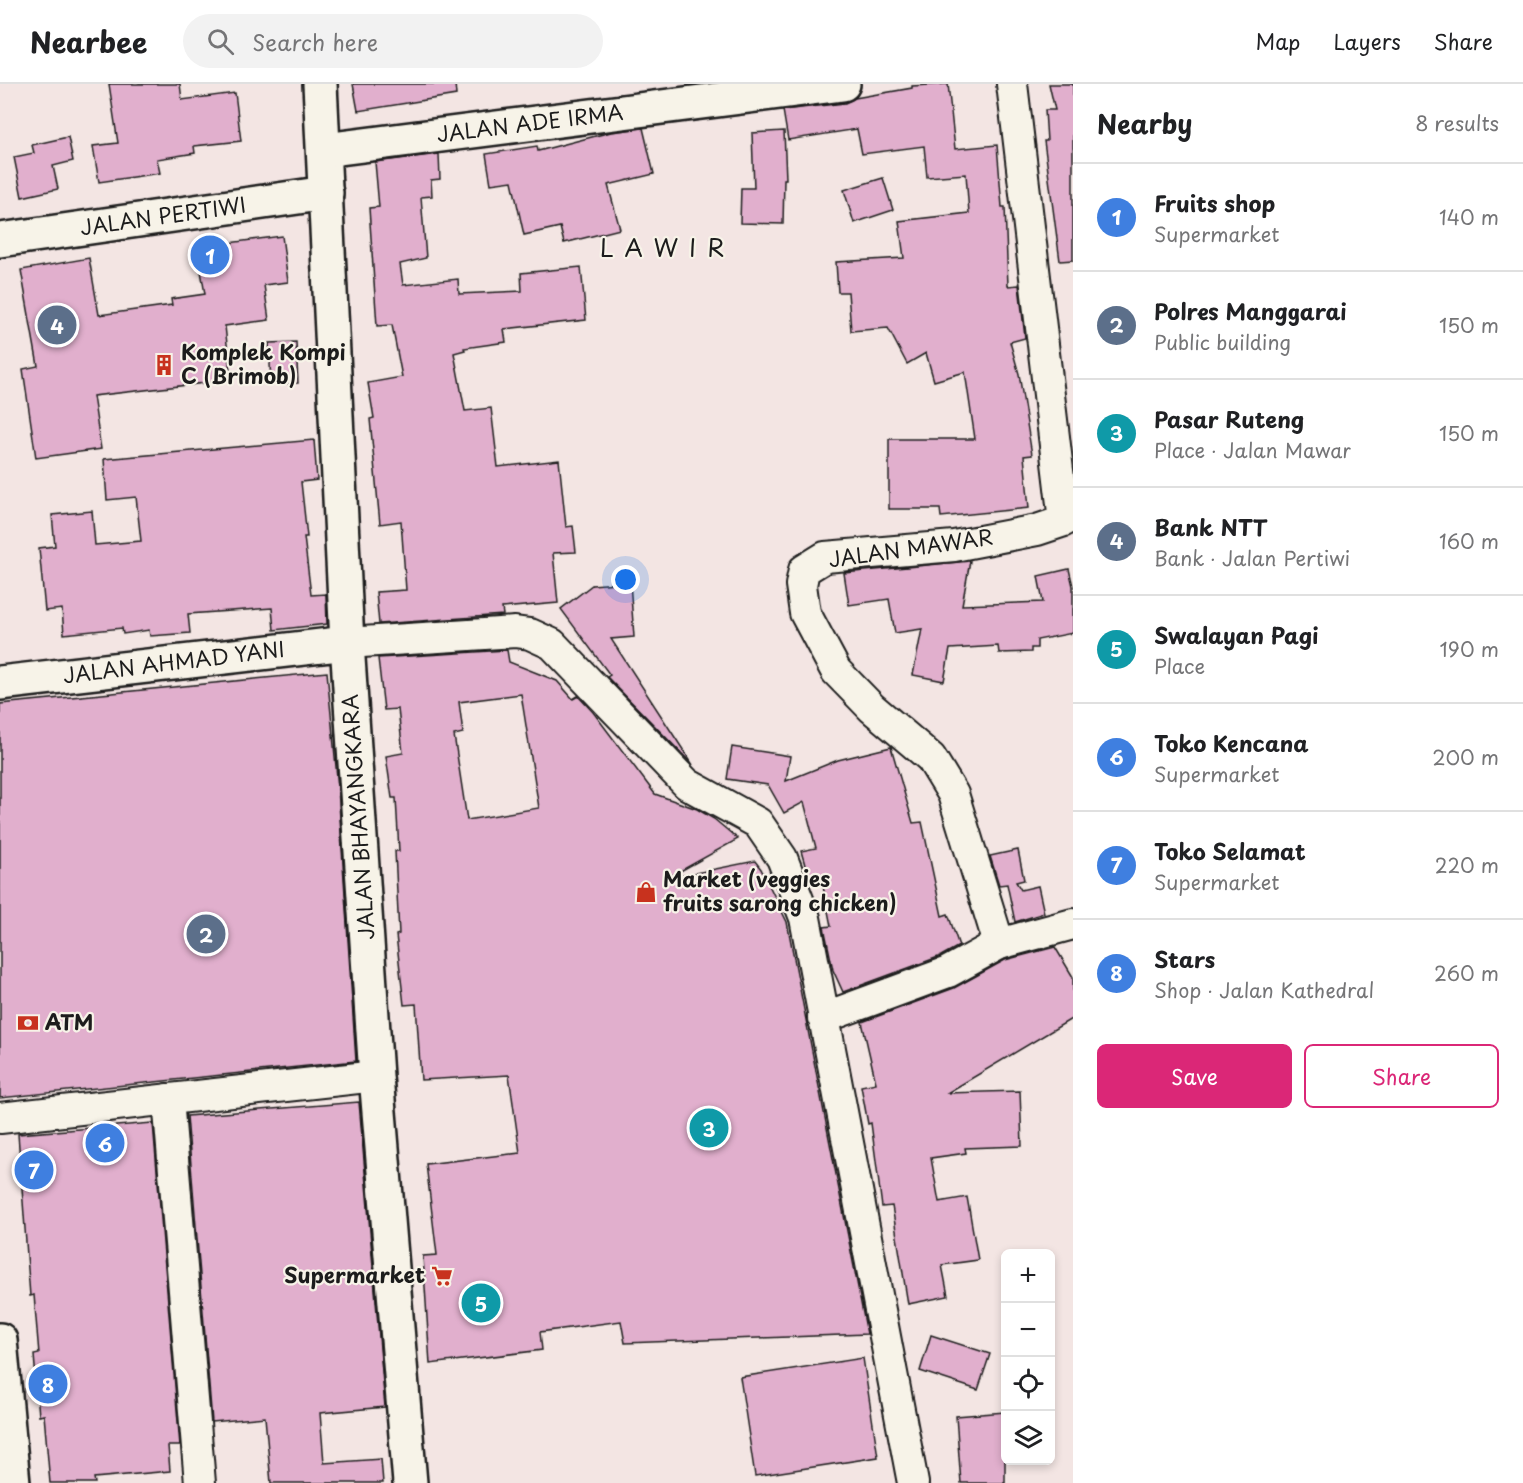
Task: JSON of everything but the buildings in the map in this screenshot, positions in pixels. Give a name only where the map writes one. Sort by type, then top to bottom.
[{"type":"main road","name":"JALAN BHAYANGKARA","points":[[320,84],[347,643],[376,1076],[410,1483]]},
{"type":"main road","name":"JALAN ADE IRMA","points":[[324,150],[843,84]]},
{"type":"main road","name":"JALAN PERTIWI","points":[[0,240],[326,193]]},
{"type":"main road","name":"JALAN AHMAD YANI","points":[[0,683],[347,643]]},
{"type":"main road","points":[[0,1340],[13,1483]]},
{"type":"street","name":"JALAN MAWAR","points":[[999,944],[953,794],[931,758],[872,708],[836,671],[805,613],[801,578],[804,570],[825,557],[954,546],[1037,530],[1069,520],[1012,84]]},
{"type":"street","points":[[347,643],[515,632],[530,634],[552,644],[687,784],[758,823],[782,858],[805,918],[909,1482]]},
{"type":"street","points":[[823,1018],[948,972],[999,944],[1073,924]]},
{"type":"street","points":[[0,1118],[376,1076]]},
{"type":"street","points":[[168,1099],[200,1483]]},
{"type":"place","name":"Fruits shop","points":[[210,255]]},
{"type":"place","name":"Bank NTT","points":[[57,325]]},
{"type":"place","name":"Komplek Kompi C (Brimob)","points":[[164,365]]},
{"type":"place","name":"Market (veggies fruits sarong chicken)","points":[[646,892]]},
{"type":"place","name":"Polres Manggarai","points":[[206,934]]},
{"type":"place","name":"ATM","points":[[28,1023]]},
{"type":"place","name":"Pasar Ruteng","points":[[709,1128]]},
{"type":"place","name":"Toko Kencana","points":[[105,1143]]},
{"type":"place","name":"Toko Selamat","points":[[34,1170]]},
{"type":"place","name":"Supermarket","points":[[442,1276]]},
{"type":"place","name":"Swalayan Pagi","points":[[481,1303]]},
{"type":"place","name":"Stars","points":[[48,1384]]},
{"type":"district","name":"L A W I R","points":[[663,249]]}]
